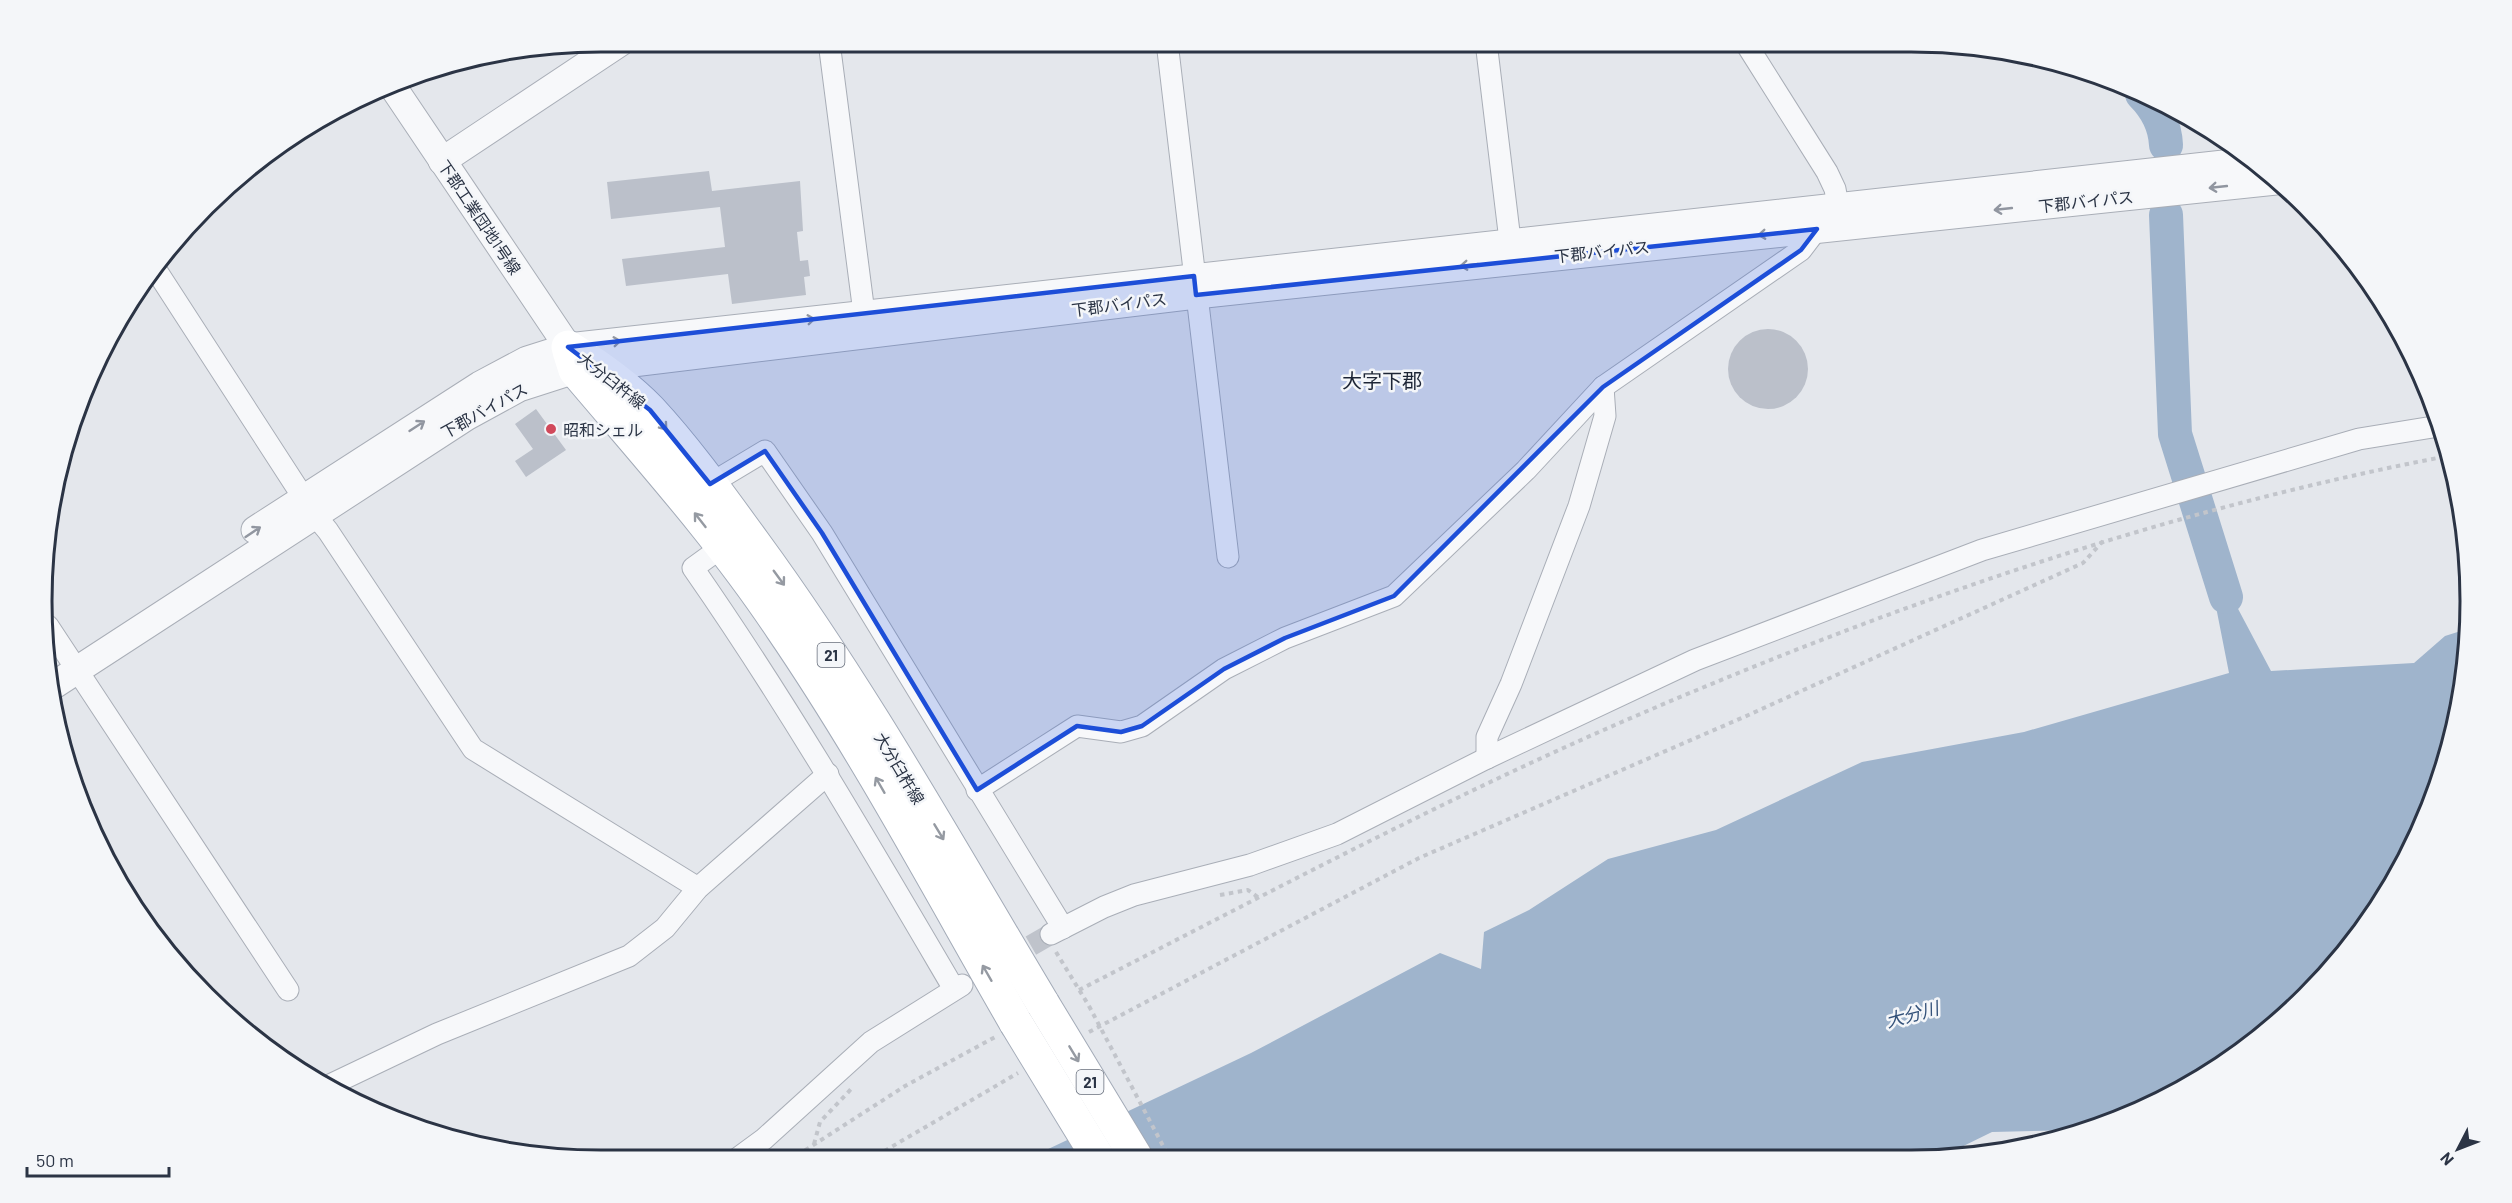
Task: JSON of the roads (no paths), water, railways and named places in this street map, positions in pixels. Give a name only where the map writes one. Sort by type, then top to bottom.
[{"type":"main road","name":"大分臼杵線","points":[[581,361],[650,410],[710,484],[808,618],[1132,1150]]},
{"type":"main road","name":"大分臼杵線","points":[[581,361],[781,627],[848,731],[1007,1029],[1093,1150]]},
{"type":"street","points":[[441,160],[604,53]]},
{"type":"street","points":[[831,53],[864,313]]},
{"type":"street","points":[[1168,53],[1228,557]]},
{"type":"street","points":[[1487,53],[1512,251]]},
{"type":"street","points":[[1752,53],[1827,172],[1835,189],[1838,206]]},
{"type":"street","name":"下郡工業団地1号線","points":[[396,92],[581,361]]},
{"type":"street","name":"下郡バイパス","points":[[64,664],[309,506],[480,386],[527,360],[581,361],[1195,285],[1512,251],[1838,206],[2240,162]]},
{"type":"street","name":"下郡バイパス","points":[[1512,251],[1817,229],[2264,182]]},
{"type":"street","points":[[977,790],[1077,726],[1121,732],[1142,726],[1224,669],[1285,638],[1394,596],[1526,470],[1604,387],[1801,250],[1817,229]]},
{"type":"street","points":[[160,276],[309,506],[473,749],[698,888]]},
{"type":"street","name":"下郡バイパス","points":[[581,361],[864,313],[1195,285]]},
{"type":"street","points":[[1486,758],[1487,737],[1511,684],[1579,506],[1605,416],[1604,387]]},
{"type":"street","points":[[710,484],[765,451],[822,532],[977,790],[1057,931],[1134,895],[1250,865],[1337,834],[1486,758],[1695,660],[1982,550],[2359,440],[2431,427]]},
{"type":"street","points":[[722,547],[693,568],[727,614],[958,987],[871,1042],[749,1150]]},
{"type":"street","points":[[54,641],[64,664],[288,990]]},
{"type":"street","points":[[336,1082],[437,1034],[629,956],[665,928],[698,888],[828,774]]},
{"type":"water","name":"大分川","points":[[2220,552],[2236,605],[2271,671],[2414,663],[2445,636],[2458,632],[2455,673],[2441,744],[2418,812],[2386,876],[2367,907],[2323,963],[2299,990],[2272,1014],[2216,1058],[2153,1094],[2121,1109],[2058,1131],[1992,1132],[1960,1148],[1946,1149],[1046,1150],[1251,1053],[1440,953],[1481,969],[1484,932],[1529,910],[1608,859],[1716,830],[1862,762],[2024,732],[2229,673],[2206,556]]},
{"type":"waterway","points":[[2155,110],[2164,130],[2166,145]]},
{"type":"waterway","points":[[2166,215],[2175,434],[2226,597]]},
{"type":"tunnel","points":[[1004,961],[1051,934]]},
{"type":"place","name":"昭和シェル","points":[[551,429]]},
{"type":"district","name":"大字下郡","points":[[1382,380]]}]
